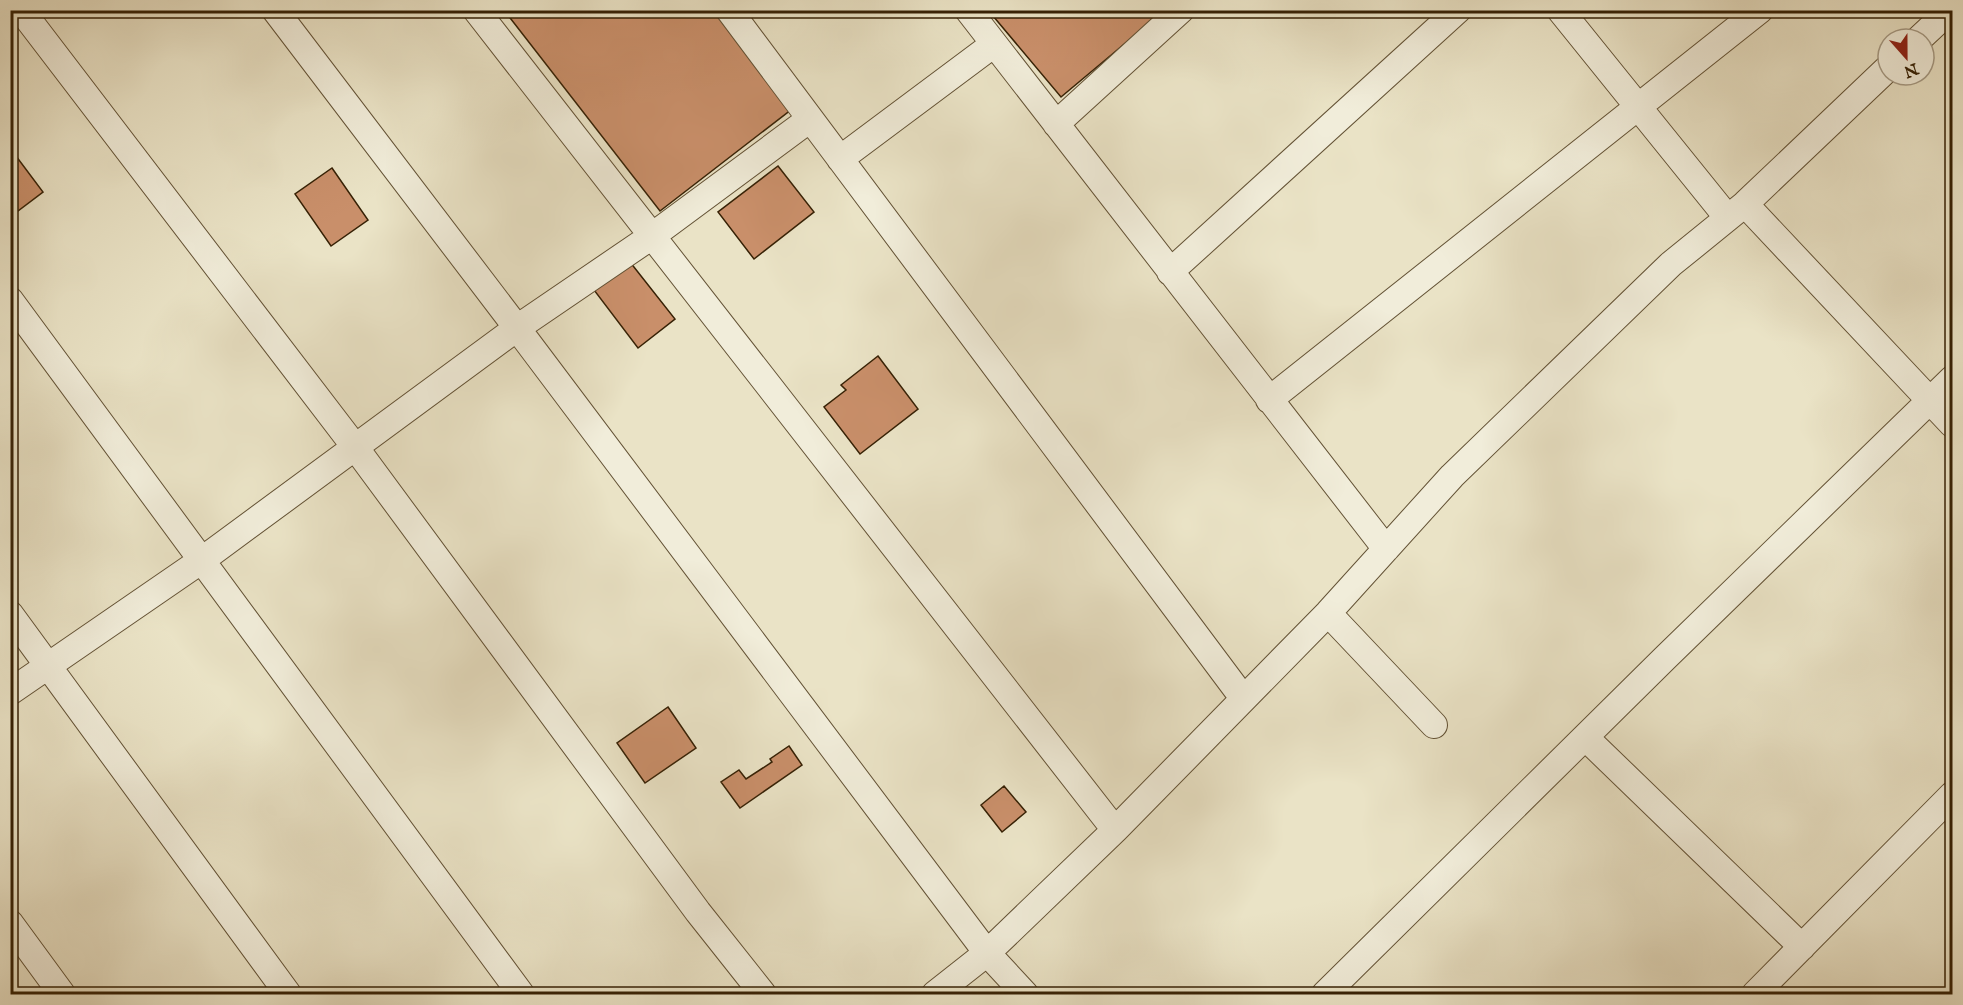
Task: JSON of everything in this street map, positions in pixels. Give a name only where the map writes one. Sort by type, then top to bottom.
[{"type":"street","points":[[21,10],[355,447],[684,893],[763,994]]},
{"type":"street","points":[[275,10],[987,952],[1025,994]]},
{"type":"street","points":[[476,10],[1115,830]]},
{"type":"street","points":[[729,10],[1243,698]]},
{"type":"street","points":[[968,10],[1386,549]]},
{"type":"street","points":[[1056,124],[1181,10]]},
{"type":"street","points":[[1170,272],[1458,10]]},
{"type":"street","points":[[1560,10],[1637,107],[1736,210],[1953,424]]},
{"type":"street","points":[[1269,400],[1760,10]]},
{"type":"street","points":[[1932,27],[1950,10]]},
{"type":"street","points":[[840,159],[994,44]]},
{"type":"street","points":[[935,994],[987,952],[1115,830],[1328,613],[1469,460],[1671,264],[1736,210],[1876,79]]},
{"type":"street","points":[[10,692],[202,560],[517,328],[652,236],[810,119]]},
{"type":"street","points":[[10,300],[521,994]]},
{"type":"street","points":[[1325,994],[1953,379]]},
{"type":"street","points":[[1328,613],[1434,725]]},
{"type":"street","points":[[10,614],[288,994]]},
{"type":"street","points":[[1585,737],[1802,947]]},
{"type":"street","points":[[1755,994],[1953,795]]},
{"type":"street","points":[[10,923],[62,994]]},
{"type":"building","points":[[504,10],[715,10],[792,109],[660,211]]},
{"type":"building","points":[[988,10],[1165,10],[1061,97]]},
{"type":"building","points":[[10,148],[43,192],[10,217]]},
{"type":"building","points":[[778,166],[814,212],[754,259],[718,212]]},
{"type":"building","points":[[332,168],[368,220],[331,246],[295,194]]},
{"type":"building","points":[[630,262],[675,319],[638,348],[594,290]]},
{"type":"building","points":[[878,356],[918,409],[860,454],[824,407],[846,390],[841,385]]},
{"type":"building","points":[[668,707],[696,748],[645,783],[617,743]]},
{"type":"building","points":[[789,746],[802,765],[740,808],[721,782],[739,770],[746,779],[772,762],[770,759]]},
{"type":"building","points":[[1004,786],[1026,812],[1002,832],[981,805]]}]
